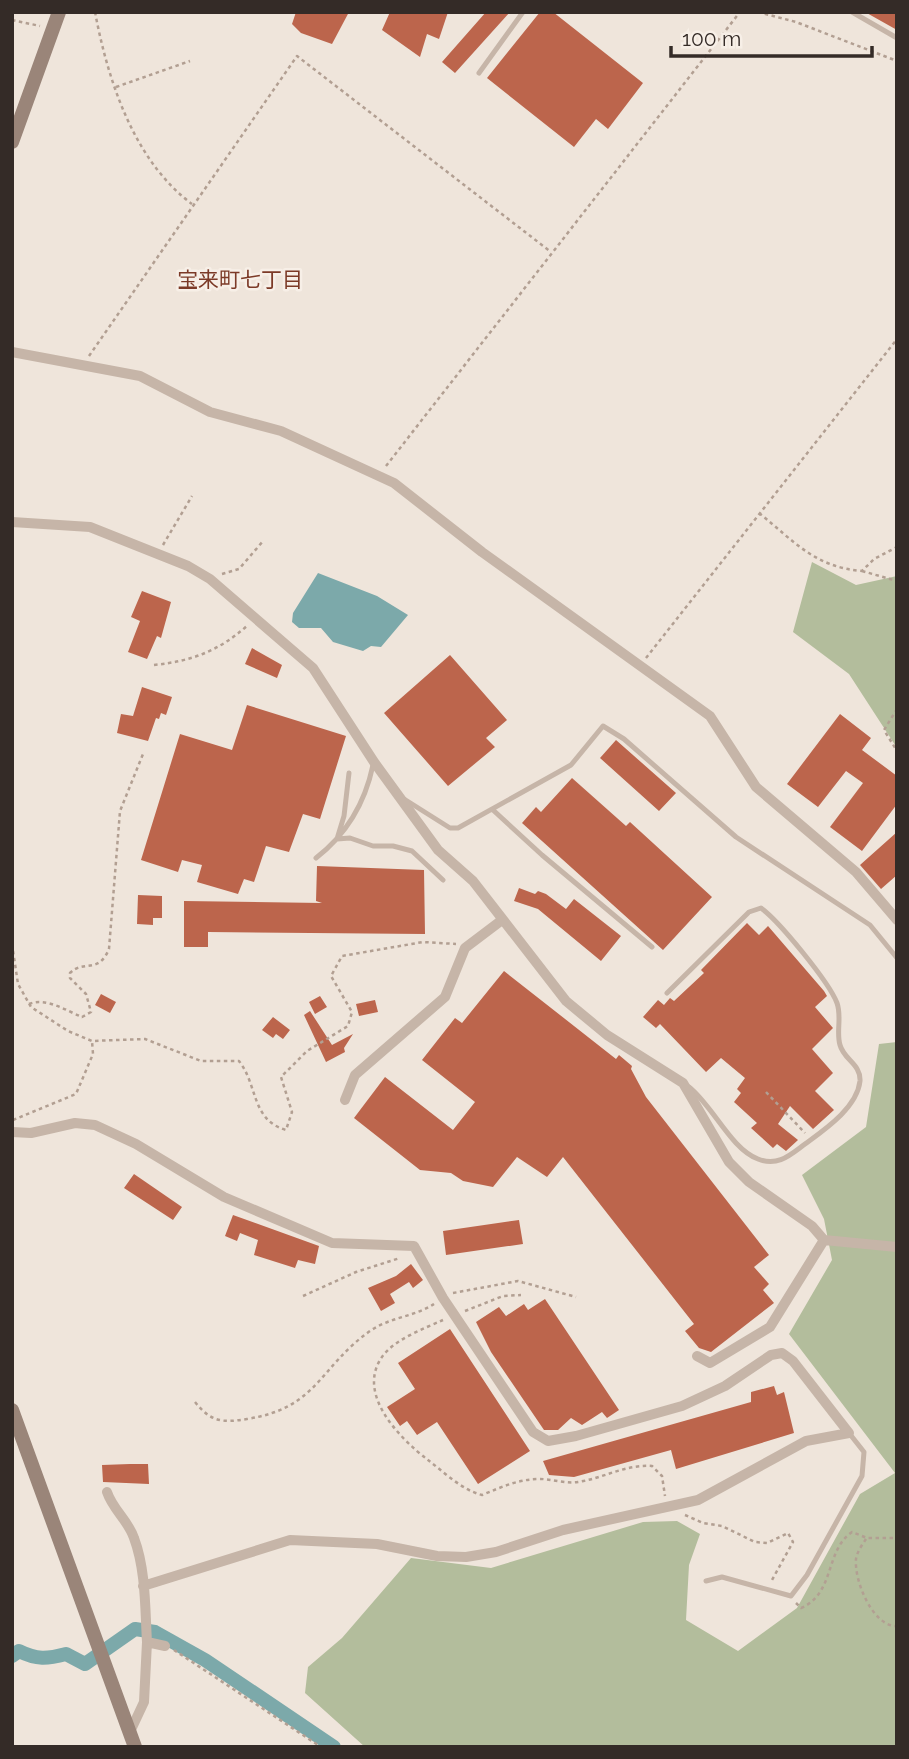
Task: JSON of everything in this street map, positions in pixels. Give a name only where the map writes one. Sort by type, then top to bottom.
[{"type":"street","points":[[12,142],[59,12]]},
{"type":"street","points":[[12,352],[140,376],[210,412],[281,432],[379,475],[710,716],[756,787],[856,872],[897,920]]},
{"type":"street","points":[[12,522],[90,527],[157,553],[208,578],[252,619],[313,668],[374,762],[438,850],[472,881],[566,1001],[607,1035],[683,1083],[729,1162],[749,1182],[812,1226],[824,1240],[897,1247]]},
{"type":"street","points":[[345,1100],[355,1075],[445,997],[465,948],[502,920]]},
{"type":"street","points":[[12,1132],[31,1133],[75,1123],[96,1125],[136,1144],[224,1197],[332,1243],[414,1246],[442,1296],[533,1432],[548,1441],[576,1436],[682,1406],[725,1386],[771,1355],[782,1353],[793,1361],[849,1433],[806,1441],[698,1500],[563,1530],[496,1552],[466,1557],[437,1556],[377,1544],[289,1540],[143,1586]]},
{"type":"street","points":[[697,1356],[710,1363],[769,1326],[824,1240]]},
{"type":"street","points":[[12,1410],[132,1740]]},
{"type":"street","points":[[107,1492],[112,1506],[126,1521],[135,1541],[143,1586],[147,1642],[144,1702],[132,1740]]},
{"type":"street","points":[[147,1642],[165,1646]]},
{"type":"lane","points":[[479,73],[523,12]]},
{"type":"lane","points":[[852,12],[897,38]]},
{"type":"lane","points":[[398,796],[450,828],[458,828],[571,765],[603,726],[671,778],[736,837],[870,925],[897,958]]},
{"type":"lane","points":[[316,858],[337,839],[357,812],[368,788],[374,762]]},
{"type":"lane","points":[[337,839],[344,816],[349,773]]},
{"type":"lane","points":[[494,810],[542,855],[652,947]]},
{"type":"lane","points":[[337,839],[350,838],[373,846],[393,846],[412,851],[443,880]]},
{"type":"lane","points":[[667,993],[749,912],[761,908],[768,913],[830,990],[840,1013],[839,1044],[859,1072],[856,1094],[845,1110],[787,1159],[772,1162],[757,1159],[734,1139],[702,1097],[683,1083]]},
{"type":"lane","points":[[706,1581],[722,1577],[791,1596],[807,1575],[862,1476],[864,1452],[849,1433]]},
{"type":"path","points":[[95,12],[116,87],[150,161],[177,193],[192,204]]},
{"type":"path","points":[[379,475],[740,12]]},
{"type":"path","points":[[758,12],[796,22],[897,61]]},
{"type":"path","points":[[12,20],[52,29]]},
{"type":"path","points":[[83,364],[296,56],[551,252]]},
{"type":"path","points":[[116,87],[190,61]]},
{"type":"path","points":[[639,666],[897,339]]},
{"type":"path","points":[[157,553],[192,496]]},
{"type":"path","points":[[759,513],[821,563],[897,581]]},
{"type":"path","points":[[208,578],[240,569],[264,540]]},
{"type":"path","points":[[862,571],[874,559],[897,547]]},
{"type":"path","points":[[154,665],[202,657],[223,646],[252,619]]},
{"type":"path","points":[[897,709],[884,730],[897,751]]},
{"type":"path","points":[[29,1004],[37,1001],[82,1017],[91,1012],[90,1002],[70,978],[70,973],[75,968],[95,966],[104,960],[109,949],[120,811],[143,754]]},
{"type":"path","points":[[12,944],[18,985],[29,1004],[68,1031],[92,1041],[145,1039],[201,1061],[239,1061],[245,1069],[257,1106],[265,1118],[286,1130],[290,1126],[292,1112],[281,1077],[307,1051],[348,1026],[351,1018],[349,1005],[331,976],[342,956],[424,942],[452,942],[465,948]]},
{"type":"path","points":[[12,1121],[76,1094],[93,1054],[92,1041]]},
{"type":"path","points":[[766,1092],[811,1139]]},
{"type":"path","points":[[303,1296],[356,1272],[390,1264],[414,1246]]},
{"type":"path","points":[[195,1402],[204,1413],[224,1422],[285,1410],[311,1392],[342,1355],[372,1330],[386,1322],[413,1315],[442,1296],[518,1281],[576,1297]]},
{"type":"path","points":[[791,1596],[801,1608],[807,1605],[828,1581],[846,1536],[852,1532],[867,1538],[897,1538]]},
{"type":"path","points":[[867,1538],[856,1558],[861,1587],[881,1622],[887,1626],[897,1626]]},
{"type":"path","points":[[165,1646],[321,1747]]},
{"type":"green space","points":[[812,562],[856,585],[897,576],[897,748],[849,674],[793,632]]},
{"type":"green space","points":[[897,1042],[897,1747],[365,1747],[305,1693],[308,1667],[342,1638],[411,1558],[491,1568],[643,1522],[677,1521],[700,1534],[689,1565],[686,1620],[738,1651],[797,1608],[860,1494],[895,1473],[789,1334],[832,1260],[824,1219],[802,1175],[866,1127],[879,1044]]},
{"type":"water","points":[[318,573],[377,596],[408,615],[381,647],[371,646],[363,651],[333,642],[321,628],[299,628],[292,622],[293,613]]},
{"type":"building","points":[[296,12],[349,12],[332,44],[301,33],[292,24]]},
{"type":"building","points":[[390,12],[448,12],[439,39],[427,34],[420,57],[382,30]]},
{"type":"building","points":[[486,12],[510,12],[455,73],[442,62]]},
{"type":"building","points":[[540,12],[553,12],[643,83],[608,129],[596,119],[574,147],[487,78]]},
{"type":"building","points":[[865,12],[897,12],[897,30]]},
{"type":"building","points":[[142,591],[171,602],[161,638],[157,636],[147,659],[128,652],[140,621],[131,617]]},
{"type":"building","points":[[252,648],[282,665],[277,678],[245,664]]},
{"type":"building","points":[[450,655],[507,720],[486,738],[495,747],[448,786],[384,713]]},
{"type":"building","points":[[142,687],[172,697],[166,715],[161,713],[159,719],[156,718],[148,741],[117,733],[121,714],[133,716]]},
{"type":"building","points":[[247,705],[346,736],[320,819],[303,814],[289,852],[266,846],[254,882],[244,879],[238,894],[197,882],[202,865],[182,860],[178,872],[141,860],[180,734],[232,750]]},
{"type":"building","points":[[840,714],[871,738],[862,750],[897,776],[897,804],[862,851],[830,827],[863,783],[846,771],[818,807],[787,784]]},
{"type":"building","points":[[616,740],[676,793],[659,811],[600,758]]},
{"type":"building","points":[[572,778],[626,826],[630,822],[712,897],[663,950],[522,823],[536,807],[541,812]]},
{"type":"building","points":[[897,832],[897,875],[881,889],[860,865]]},
{"type":"building","points":[[317,866],[424,870],[425,934],[208,932],[208,947],[184,947],[184,901],[322,903],[316,901]]},
{"type":"building","points":[[519,888],[535,894],[538,891],[546,894],[566,909],[574,899],[621,936],[601,961],[538,909],[514,901]]},
{"type":"building","points":[[138,895],[162,896],[162,918],[153,918],[153,925],[137,924]]},
{"type":"building","points":[[747,923],[759,935],[768,926],[824,991],[827,996],[815,1007],[833,1028],[812,1049],[833,1073],[815,1091],[834,1110],[813,1129],[790,1106],[778,1124],[798,1140],[786,1151],[777,1144],[773,1148],[751,1128],[757,1123],[734,1102],[741,1093],[737,1089],[745,1078],[721,1058],[706,1072],[660,1024],[656,1028],[643,1017],[658,1000],[664,1005],[670,998],[674,1001],[704,973],[701,970]]},
{"type":"building","points":[[504,971],[616,1059],[619,1055],[632,1066],[631,1069],[646,1097],[769,1255],[754,1267],[769,1284],[763,1290],[774,1303],[711,1352],[699,1348],[685,1331],[694,1324],[563,1157],[547,1177],[517,1157],[493,1187],[463,1181],[451,1173],[420,1170],[354,1118],[385,1077],[453,1130],[475,1102],[422,1060],[455,1018],[462,1023]]},
{"type":"building","points":[[101,994],[116,1002],[110,1013],[95,1005]]},
{"type":"building","points":[[320,996],[327,1007],[315,1014],[309,1002]]},
{"type":"building","points":[[375,1000],[378,1012],[359,1016],[356,1004]]},
{"type":"building","points":[[310,1011],[332,1045],[353,1034],[344,1048],[345,1052],[326,1062],[304,1015]]},
{"type":"building","points":[[273,1017],[290,1030],[283,1039],[276,1034],[273,1038],[262,1030]]},
{"type":"building","points":[[134,1174],[182,1207],[173,1220],[124,1188]]},
{"type":"building","points":[[233,1215],[319,1246],[315,1264],[298,1260],[295,1268],[254,1255],[258,1240],[240,1233],[237,1241],[225,1236]]},
{"type":"building","points":[[519,1220],[523,1244],[446,1255],[443,1231]]},
{"type":"building","points":[[411,1264],[423,1280],[413,1288],[409,1282],[390,1294],[395,1303],[381,1311],[368,1288],[396,1276]]},
{"type":"building","points":[[545,1299],[619,1410],[607,1418],[602,1412],[582,1425],[571,1418],[558,1430],[544,1430],[491,1352],[476,1322],[499,1307],[506,1316],[524,1304],[528,1310]]},
{"type":"building","points":[[450,1329],[530,1451],[478,1484],[437,1422],[417,1435],[407,1421],[400,1426],[387,1407],[415,1389],[398,1363]]},
{"type":"building","points":[[774,1386],[777,1395],[784,1392],[794,1433],[676,1469],[671,1450],[574,1477],[549,1475],[543,1461],[751,1402],[751,1392]]},
{"type":"building","points":[[148,1464],[149,1484],[103,1482],[102,1465]]},
{"type":"waterway","points":[[12,1656],[19,1651],[42,1658],[66,1654],[85,1664],[135,1629],[155,1632],[205,1660],[334,1747]]},
{"type":"district","name":"宝来町七丁目","points":[[240,280]]}]
